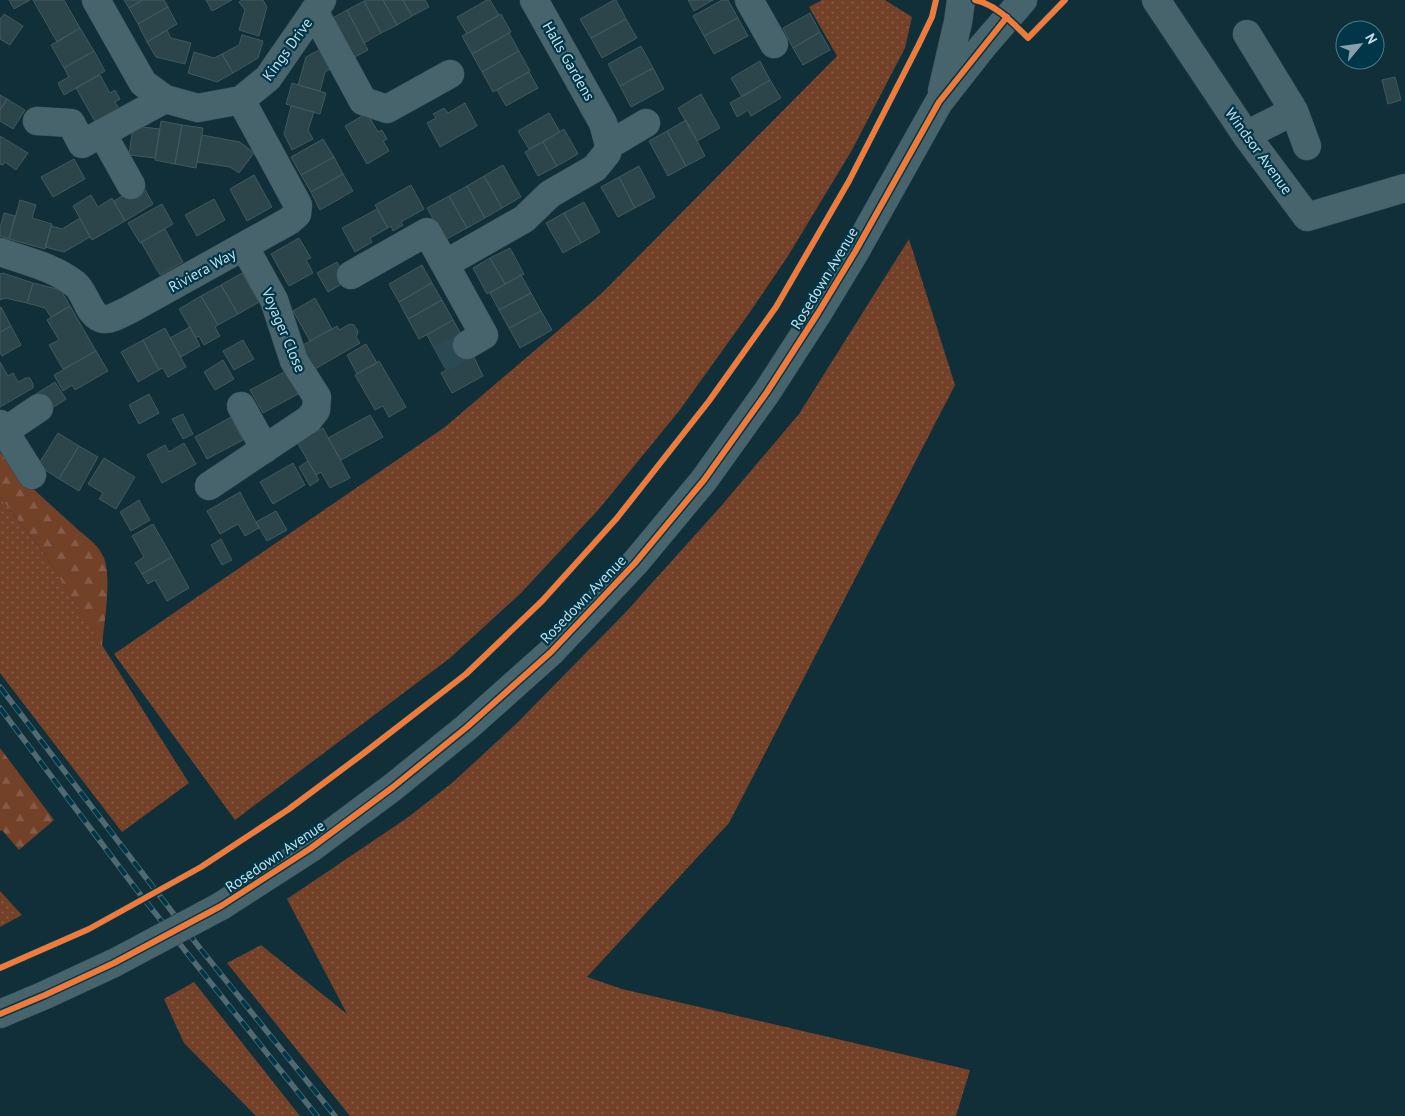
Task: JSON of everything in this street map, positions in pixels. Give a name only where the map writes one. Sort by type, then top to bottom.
[{"type":"street","name":"Kings Drive","points":[[96,0],[143,84],[165,99],[198,108],[241,100],[268,78],[318,6]]},
{"type":"street","name":"Halls Gardens","points":[[534,0],[606,134]]},
{"type":"street","points":[[749,0],[774,44]]},
{"type":"street","name":"Rosedown Avenue","points":[[938,102],[955,40],[960,0]]},
{"type":"street","name":"Rosedown Avenue","points":[[0,1014],[45,996],[114,963],[221,906],[311,848],[393,787],[467,727],[550,652],[635,563],[704,480],[793,352],[855,252],[938,102],[1023,0]]},
{"type":"street","name":"Windsor Avenue","points":[[1156,0],[1246,135],[1307,217],[1405,188]]},
{"type":"street","points":[[318,6],[363,101],[387,109],[450,74]]},
{"type":"street","points":[[1247,34],[1294,111],[1307,146]]},
{"type":"street","points":[[37,121],[71,123],[82,144],[165,99]]},
{"type":"street","name":"Riviera Way","points":[[0,252],[55,271],[77,284],[95,314],[103,319],[129,310],[289,221],[296,214],[298,205],[241,100]]},
{"type":"street","points":[[1246,135],[1294,111]]},
{"type":"street","points":[[445,264],[524,219],[550,194],[595,168],[607,153],[606,134],[646,123]]},
{"type":"street","points":[[102,133],[131,185]]},
{"type":"street","points":[[351,275],[427,232],[445,264],[471,332]]},
{"type":"street","name":"Voyager Close","points":[[208,486],[309,419],[316,410],[317,398],[294,361],[274,300],[244,246]]},
{"type":"street","points":[[241,406],[265,449]]},
{"type":"street","points":[[32,475],[3,428],[39,408]]},
{"type":"green space","points":[[822,0],[885,0],[912,17],[905,48],[852,150],[788,256],[750,312],[679,411],[599,509],[521,593],[450,658],[235,820],[114,654],[445,427],[601,294],[837,56],[809,7]]},
{"type":"green space","points":[[909,239],[955,385],[729,823],[587,977],[622,989],[970,1070],[956,1116],[350,1116],[227,963],[261,945],[347,1014],[287,899],[407,818],[452,783],[516,724],[625,613],[722,505],[799,414]]},
{"type":"green space","points":[[0,452],[44,499],[98,548],[104,558],[107,577],[107,601],[102,646],[44,553],[0,497]]},
{"type":"green space","points":[[0,497],[44,553],[189,783],[122,832],[0,673]]},
{"type":"green space","points":[[0,748],[54,820],[19,850],[2,830],[0,831]]},
{"type":"green space","points":[[0,891],[22,915],[0,927]]},
{"type":"green space","points":[[194,982],[300,1116],[256,1116],[184,1043],[164,999]]},
{"type":"building","points":[[9,0],[30,0],[14,9]]},
{"type":"building","points":[[33,0],[64,0],[80,28],[57,42]]},
{"type":"building","points":[[124,0],[143,0],[129,8]]},
{"type":"building","points":[[143,0],[164,0],[168,7],[138,24],[129,8]]},
{"type":"building","points":[[206,0],[232,0],[212,11]]},
{"type":"building","points":[[242,0],[263,0],[267,7],[259,36],[239,30],[245,10],[239,2]]},
{"type":"building","points":[[383,0],[397,25],[381,33],[364,1]]},
{"type":"building","points":[[383,0],[403,0],[412,16],[397,25]]},
{"type":"building","points":[[403,0],[425,0],[429,7],[412,16]]},
{"type":"building","points":[[490,0],[499,15],[467,34],[457,17]]},
{"type":"building","points":[[616,0],[626,19],[591,38],[580,19]]},
{"type":"building","points":[[688,0],[713,0],[694,11]]},
{"type":"building","points":[[722,0],[728,0],[738,18],[704,36],[693,16]]},
{"type":"building","points":[[364,1],[381,33],[364,43],[347,10]]},
{"type":"building","points":[[168,7],[177,24],[147,42],[138,24]]},
{"type":"building","points":[[347,10],[368,50],[353,58],[329,20]]},
{"type":"building","points":[[810,13],[820,32],[793,48],[783,28]]},
{"type":"building","points":[[4,14],[23,26],[10,45],[0,39],[0,19]]},
{"type":"building","points":[[501,14],[511,32],[472,54],[462,36]]},
{"type":"building","points":[[738,18],[748,36],[714,54],[704,36]]},
{"type":"building","points":[[626,19],[637,38],[602,58],[591,38]]},
{"type":"building","points":[[80,28],[94,51],[64,68],[51,45]]},
{"type":"building","points":[[167,30],[171,38],[191,43],[185,64],[156,57],[147,42]]},
{"type":"building","points":[[820,32],[830,50],[803,65],[793,48]]},
{"type":"building","points":[[509,33],[519,51],[482,72],[472,54]]},
{"type":"building","points":[[242,35],[263,41],[258,58],[233,73],[222,54],[239,45]]},
{"type":"building","points":[[641,46],[653,68],[620,86],[608,64]]},
{"type":"building","points":[[323,48],[334,67],[325,72],[320,91],[298,85],[306,57]]},
{"type":"building","points":[[94,51],[105,71],[64,95],[58,83],[69,77],[64,68]]},
{"type":"building","points":[[519,51],[530,71],[493,92],[482,72]]},
{"type":"building","points":[[194,52],[214,58],[222,54],[233,73],[217,82],[188,73]]},
{"type":"building","points":[[760,61],[770,80],[742,97],[731,78]]},
{"type":"building","points":[[653,68],[664,89],[631,107],[620,86]]},
{"type":"building","points":[[529,72],[538,88],[506,106],[497,90]]},
{"type":"building","points":[[100,75],[110,93],[115,90],[120,99],[115,102],[121,112],[97,125],[76,88]]},
{"type":"building","points":[[1395,77],[1401,100],[1388,104],[1382,80]]},
{"type":"building","points":[[770,80],[781,98],[751,116],[748,110],[737,117],[730,103]]},
{"type":"building","points":[[292,83],[326,93],[320,114],[286,104]]},
{"type":"building","points":[[701,94],[720,128],[697,141],[678,108]]},
{"type":"building","points":[[0,95],[7,99],[0,110]]},
{"type":"building","points":[[7,99],[25,110],[13,129],[0,121],[0,110]]},
{"type":"building","points":[[465,103],[477,126],[440,147],[427,123],[436,118],[433,114],[444,108],[448,113]]},
{"type":"building","points":[[291,106],[314,112],[308,130],[313,139],[292,150],[284,134]]},
{"type":"building","points":[[367,113],[378,132],[382,130],[387,139],[383,141],[389,151],[367,164],[345,126]]},
{"type":"building","points":[[549,113],[560,132],[529,149],[518,131]]},
{"type":"building","points":[[686,120],[705,156],[686,166],[667,131]]},
{"type":"building","points":[[161,121],[182,125],[175,164],[155,160]]},
{"type":"building","points":[[182,125],[203,128],[196,168],[175,164]]},
{"type":"building","points":[[133,126],[160,129],[155,158],[129,155]]},
{"type":"building","points":[[564,129],[578,154],[557,166],[543,142]]},
{"type":"building","points":[[667,131],[686,166],[668,176],[649,141]]},
{"type":"building","points":[[202,135],[240,142],[254,153],[239,173],[230,167],[197,162]]},
{"type":"building","points":[[0,136],[28,153],[16,170],[5,162],[3,165],[0,164]]},
{"type":"building","points":[[323,139],[334,157],[301,175],[291,157]]},
{"type":"building","points":[[543,142],[557,166],[538,176],[525,152]]},
{"type":"building","points":[[334,157],[343,174],[311,192],[301,175]]},
{"type":"building","points":[[74,159],[85,179],[53,197],[41,177]]},
{"type":"building","points":[[503,165],[521,197],[502,208],[484,176]]},
{"type":"building","points":[[639,166],[655,197],[635,208],[619,177]]},
{"type":"building","points":[[343,174],[353,191],[320,210],[311,192]]},
{"type":"building","points":[[254,175],[272,207],[247,221],[230,189]]},
{"type":"building","points":[[484,176],[502,208],[485,218],[467,186]]},
{"type":"building","points":[[619,177],[635,208],[618,217],[601,187]]},
{"type":"building","points":[[142,184],[153,204],[125,221],[114,201]]},
{"type":"building","points":[[411,185],[424,209],[401,222],[403,225],[393,231],[391,226],[388,228],[375,205]]},
{"type":"building","points":[[467,186],[485,218],[467,228],[449,196]]},
{"type":"building","points":[[91,195],[98,207],[112,198],[125,221],[92,240],[73,206]]},
{"type":"building","points":[[449,196],[467,228],[445,240],[427,208]]},
{"type":"building","points":[[214,199],[225,220],[197,236],[185,215]]},
{"type":"building","points":[[20,200],[36,205],[32,218],[52,224],[45,249],[9,239]]},
{"type":"building","points":[[584,202],[600,232],[581,243],[564,213]]},
{"type":"building","points":[[162,204],[173,224],[140,243],[128,223]]},
{"type":"building","points":[[377,209],[388,228],[370,238],[372,242],[355,252],[342,228]]},
{"type":"building","points":[[4,213],[15,216],[9,239],[0,236]]},
{"type":"building","points":[[564,213],[581,243],[563,253],[546,223]]},
{"type":"building","points":[[80,218],[90,237],[64,252],[45,247],[51,226],[62,229]]},
{"type":"building","points":[[165,229],[183,262],[160,275],[141,242]]},
{"type":"building","points":[[299,238],[311,258],[306,260],[313,273],[289,286],[271,254]]},
{"type":"building","points":[[510,248],[524,274],[505,284],[490,258]]},
{"type":"building","points":[[490,258],[505,284],[487,294],[473,268]]},
{"type":"building","points":[[337,262],[347,281],[328,292],[317,273]]},
{"type":"building","points":[[422,265],[432,283],[399,302],[389,284]]},
{"type":"building","points":[[3,273],[33,283],[27,303],[5,298],[0,300],[0,274]]},
{"type":"building","points":[[242,273],[259,302],[238,314],[221,285]]},
{"type":"building","points":[[521,275],[531,293],[499,310],[490,293]]},
{"type":"building","points":[[33,283],[61,290],[70,306],[51,317],[45,308],[27,303]]},
{"type":"building","points":[[432,283],[442,300],[408,319],[399,302]]},
{"type":"building","points":[[221,285],[238,314],[218,325],[201,296]]},
{"type":"building","points":[[531,293],[541,311],[509,328],[499,310]]},
{"type":"building","points":[[201,296],[218,325],[215,327],[220,336],[204,345],[199,336],[196,338],[179,309]]},
{"type":"building","points":[[315,298],[332,329],[310,341],[293,311]]},
{"type":"building","points":[[442,300],[453,320],[419,339],[408,319]]},
{"type":"building","points":[[70,306],[96,351],[63,369],[49,345],[59,340],[47,320]]},
{"type":"building","points":[[0,308],[11,326],[0,332]]},
{"type":"building","points":[[541,311],[552,330],[520,348],[509,328]]},
{"type":"building","points":[[453,320],[473,355],[446,370],[427,335]]},
{"type":"building","points":[[350,324],[354,325],[358,331],[356,337],[360,343],[315,369],[301,346],[337,326],[339,330]]},
{"type":"building","points":[[11,326],[21,345],[2,356],[0,352],[0,332]]},
{"type":"building","points":[[190,327],[200,346],[181,357],[170,338]]},
{"type":"building","points":[[165,328],[186,367],[168,377],[163,368],[159,370],[143,340]]},
{"type":"building","points":[[143,340],[159,370],[138,382],[121,352]]},
{"type":"building","points":[[243,340],[254,359],[234,370],[223,351]]},
{"type":"building","points":[[366,344],[377,363],[357,374],[347,355]]},
{"type":"building","points":[[96,351],[108,371],[75,390],[72,385],[63,391],[54,375]]},
{"type":"building","points":[[473,355],[483,376],[452,393],[441,373]]},
{"type":"building","points":[[223,360],[234,379],[215,390],[204,372]]},
{"type":"building","points":[[379,361],[406,407],[389,417],[383,406],[375,410],[355,375]]},
{"type":"building","points":[[0,362],[8,376],[13,373],[18,382],[30,378],[33,388],[0,407]]},
{"type":"building","points":[[286,371],[298,394],[263,413],[250,390]]},
{"type":"building","points":[[55,382],[66,399],[48,411],[36,394]]},
{"type":"building","points":[[149,394],[159,413],[139,424],[129,405]]},
{"type":"building","points":[[183,414],[193,434],[183,439],[172,419]]},
{"type":"building","points":[[370,415],[383,437],[341,460],[328,438]]},
{"type":"building","points":[[231,417],[243,440],[207,459],[195,437]]},
{"type":"building","points":[[323,428],[350,478],[330,488],[321,472],[316,475],[297,442]]},
{"type":"building","points":[[58,433],[79,446],[59,479],[38,465]]},
{"type":"building","points":[[184,443],[196,464],[162,483],[147,455],[165,445],[169,452]]},
{"type":"building","points":[[79,446],[98,457],[79,491],[59,479]]},
{"type":"building","points":[[104,458],[135,477],[116,509],[99,499],[103,493],[88,484]]},
{"type":"building","points":[[308,461],[319,480],[310,486],[299,467]]},
{"type":"building","points":[[293,463],[305,485],[273,504],[260,482]]},
{"type":"building","points":[[240,492],[259,528],[245,536],[238,524],[220,534],[207,511]]},
{"type":"building","points":[[139,500],[150,520],[131,531],[120,512]]},
{"type":"building","points":[[276,511],[287,530],[267,541],[256,522]]},
{"type":"building","points":[[153,524],[172,557],[142,574],[135,563],[144,557],[132,536]]},
{"type":"building","points":[[221,539],[232,560],[222,565],[211,545]]},
{"type":"building","points":[[172,557],[189,588],[167,601],[155,580],[148,584],[142,574]]},
{"type":"tunnel","points":[[440,359],[467,345]]},
{"type":"railway","points":[[0,687],[199,947],[335,1116]]},
{"type":"railway","points":[[0,708],[136,889],[317,1116]]},
{"type":"cycle path","points":[[0,968],[89,929],[201,867],[289,809],[466,674],[542,601],[617,518],[709,401],[776,307],[849,181],[932,17],[936,0]]},
{"type":"cycle path","points":[[975,0],[997,10],[1028,38],[1065,0]]},
{"type":"cycle path","points":[[0,1014],[114,963],[221,906],[311,848],[393,787],[467,727],[551,652],[635,563],[704,480],[767,392],[818,313],[855,252],[939,102],[1007,17]]}]
